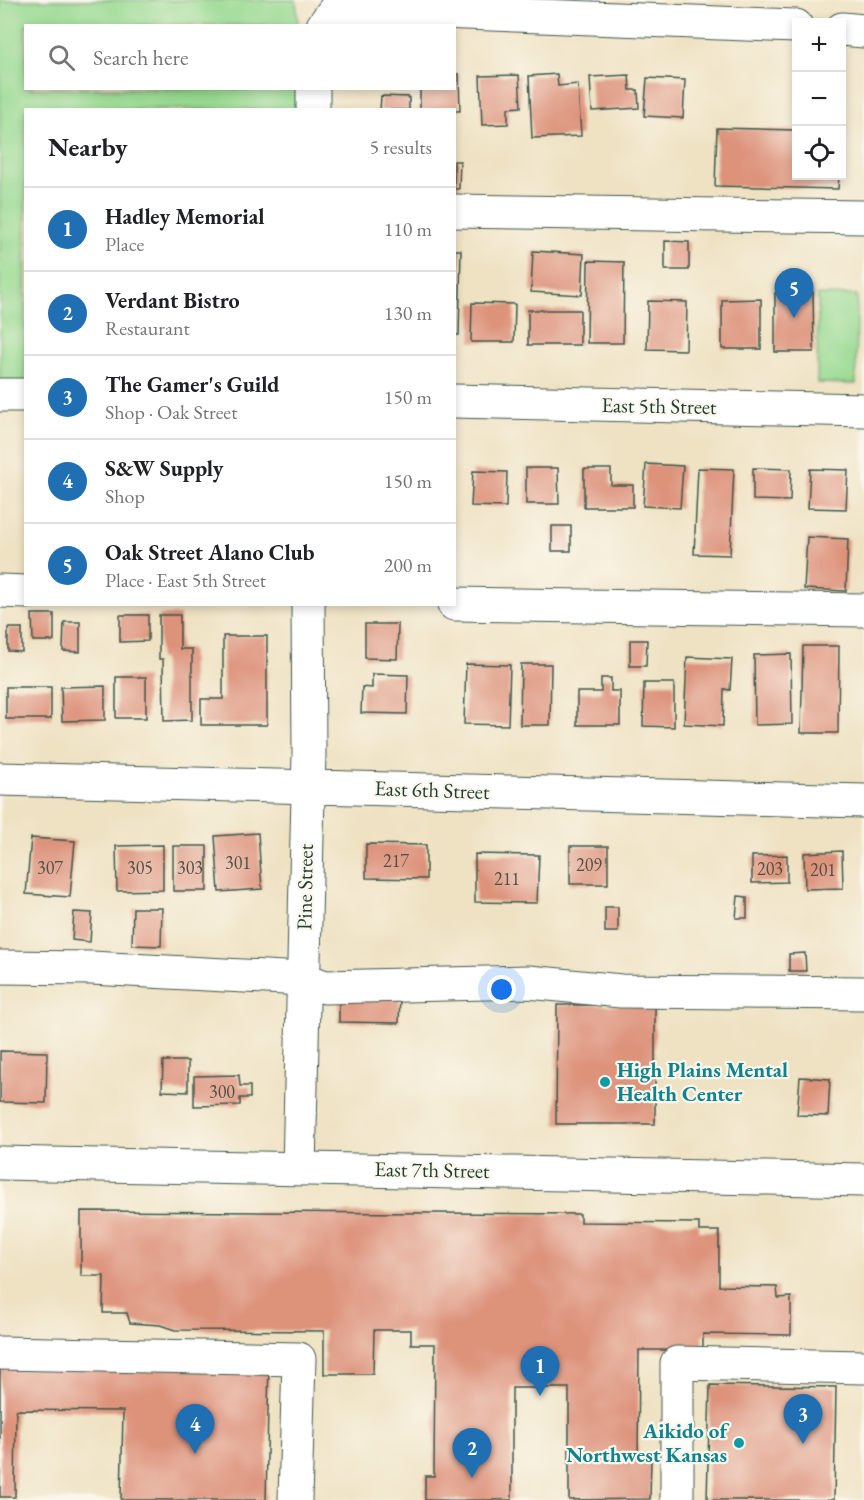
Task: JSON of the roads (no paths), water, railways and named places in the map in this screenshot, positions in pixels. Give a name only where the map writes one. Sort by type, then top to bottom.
[{"type":"street","points":[[330,17],[792,26]]},
{"type":"street","points":[[846,29],[864,31]]},
{"type":"street","points":[[313,90],[313,108]]},
{"type":"street","points":[[456,211],[864,217]]},
{"type":"street","points":[[0,395],[24,395]]},
{"type":"street","name":"East 5th Street","points":[[456,401],[864,410]]},
{"type":"street","points":[[0,591],[24,592]]},
{"type":"street","points":[[456,604],[864,610]]},
{"type":"street","name":"Pine Street","points":[[299,1169],[308,787],[308,606]]},
{"type":"street","name":"East 6th Street","points":[[0,779],[864,801]]},
{"type":"street","points":[[0,967],[90,968],[303,979],[325,987],[529,982],[621,991],[864,993]]},
{"type":"street","name":"East 7th Street","points":[[0,1163],[530,1171],[864,1180]]},
{"type":"street","points":[[0,1353],[299,1359],[295,1500]]},
{"type":"street","points":[[864,1357],[864,1384]]},
{"type":"street","points":[[677,1500],[677,1363],[864,1367]]},
{"type":"place","name":"Oak Street Alano Club","points":[[794,318]]},
{"type":"place","name":"High Plains Mental Health Center","points":[[605,1082]]},
{"type":"place","name":"Hadley Memorial","points":[[540,1396]]},
{"type":"place","name":"Aikido of Northwest Kansas","points":[[739,1443]]},
{"type":"place","name":"The Gamer's Guild","points":[[803,1444]]},
{"type":"place","name":"S&W Supply","points":[[195,1454]]},
{"type":"place","name":"Verdant Bistro","points":[[472,1478]]}]
